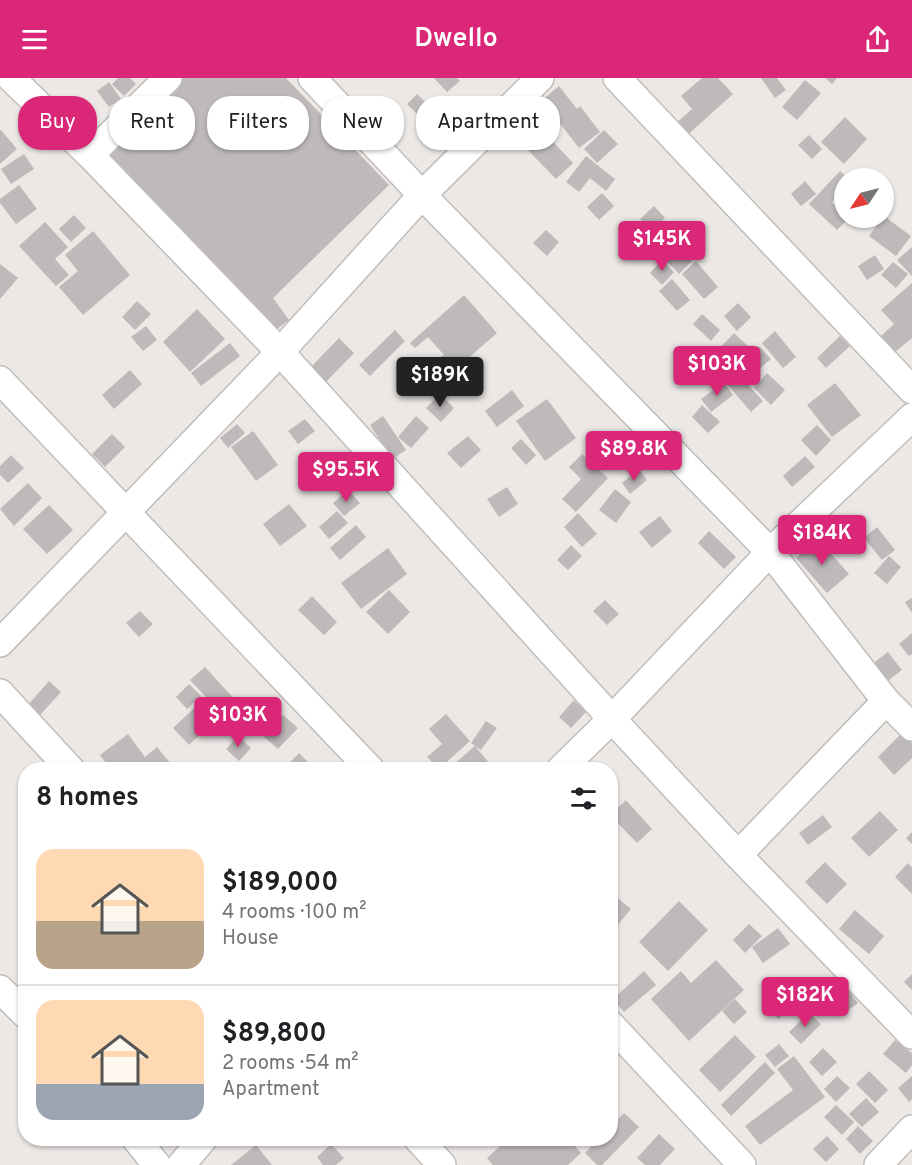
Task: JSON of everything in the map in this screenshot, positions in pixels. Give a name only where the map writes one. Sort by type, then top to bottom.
[{"type":"street","points":[[11,78],[90,155],[280,352],[612,719],[738,855],[912,1035]]},
{"type":"street","points":[[90,155],[168,78]]},
{"type":"street","points":[[312,78],[422,195],[770,552],[886,701],[912,727]]},
{"type":"street","points":[[0,643],[280,352],[422,195],[540,78]]},
{"type":"street","points":[[617,78],[912,390]]},
{"type":"street","points":[[0,380],[363,762]]},
{"type":"street","points":[[568,762],[612,719],[770,552],[912,417]]},
{"type":"street","points":[[0,693],[64,762]]},
{"type":"street","points":[[738,855],[886,701]]},
{"type":"street","points":[[0,989],[18,1007]]},
{"type":"street","points":[[618,1033],[742,1165]]},
{"type":"street","points":[[878,1165],[912,1129]]},
{"type":"street","points":[[142,1146],[157,1165]]},
{"type":"street","points":[[181,1165],[197,1146]]},
{"type":"street","points":[[424,1146],[442,1165]]},
{"type":"building","points":[[118,78],[130,78],[136,84],[124,96],[112,84]]},
{"type":"building","points":[[178,78],[286,78],[303,96],[207,96],[207,150],[309,150],[309,102],[321,114],[321,150],[355,150],[389,185],[273,298],[289,320],[273,332],[103,151],[109,145],[109,150],[195,150],[195,96],[160,96]]},
{"type":"building","points":[[434,78],[457,78],[460,81],[447,92]]},
{"type":"building","points":[[702,78],[718,78],[733,94],[683,139],[672,127],[692,109],[681,96]]},
{"type":"building","points":[[761,78],[777,78],[786,90],[775,98]]},
{"type":"building","points":[[825,78],[837,78],[832,84]]},
{"type":"building","points":[[805,80],[821,93],[797,120],[782,107]]},
{"type":"building","points":[[109,82],[119,96],[109,96],[109,107],[97,91]]},
{"type":"building","points":[[559,86],[577,109],[580,106],[600,132],[579,148],[560,123],[560,96],[547,96]]},
{"type":"building","points":[[417,94],[419,96],[416,96],[416,113],[407,104]]},
{"type":"building","points":[[845,117],[867,139],[844,164],[821,142]]},
{"type":"building","points":[[604,130],[618,144],[597,163],[584,149]]},
{"type":"building","points":[[0,131],[17,149],[0,164]]},
{"type":"building","points":[[809,135],[822,149],[812,159],[798,145]]},
{"type":"building","points":[[560,149],[573,163],[556,179],[528,150]]},
{"type":"building","points":[[24,154],[34,169],[11,184],[1,169]]},
{"type":"building","points":[[586,156],[615,179],[606,191],[590,178],[579,192],[566,182]]},
{"type":"building","points":[[834,177],[834,200],[832,202],[834,204],[834,227],[809,204]]},
{"type":"building","points":[[805,181],[816,194],[801,206],[791,194]]},
{"type":"building","points":[[19,185],[37,209],[16,224],[0,203],[0,199]]},
{"type":"building","points":[[602,193],[614,206],[599,220],[587,207]]},
{"type":"building","points":[[654,206],[665,218],[651,231],[640,219]]},
{"type":"building","points":[[74,215],[86,228],[71,242],[59,229]]},
{"type":"building","points":[[45,222],[68,247],[55,259],[69,275],[56,286],[19,246]]},
{"type":"building","points":[[894,223],[911,236],[896,256],[869,236],[875,228],[894,228]]},
{"type":"building","points":[[546,230],[559,242],[547,256],[533,243]]},
{"type":"building","points":[[93,231],[130,275],[83,315],[59,287],[78,271],[65,255]]},
{"type":"building","points":[[678,246],[692,261],[679,274],[664,258]]},
{"type":"building","points":[[912,247],[912,276],[897,260]]},
{"type":"building","points":[[875,255],[884,269],[867,280],[858,266]]},
{"type":"building","points":[[662,260],[674,272],[662,285],[650,273]]},
{"type":"building","points":[[696,261],[718,287],[704,299],[682,274]]},
{"type":"building","points":[[893,262],[908,274],[896,288],[881,275]]},
{"type":"building","points":[[0,264],[18,278],[0,299]]},
{"type":"building","points":[[672,279],[690,300],[677,311],[659,291]]},
{"type":"building","points":[[912,283],[912,338],[895,352],[881,336],[894,324],[881,310]]},
{"type":"building","points":[[464,295],[497,333],[449,375],[436,361],[444,355],[428,337],[415,348],[410,343]]},
{"type":"building","points":[[137,301],[151,314],[135,330],[122,317]]},
{"type":"building","points":[[738,303],[751,317],[737,331],[724,316]]},
{"type":"building","points":[[197,309],[225,339],[190,372],[163,342]]},
{"type":"building","points":[[702,314],[720,330],[711,341],[693,324]]},
{"type":"building","points":[[146,326],[157,340],[143,351],[131,337]]},
{"type":"building","points":[[395,330],[405,341],[370,376],[359,365]]},
{"type":"building","points":[[775,331],[796,357],[783,368],[762,343]]},
{"type":"building","points":[[734,333],[750,348],[737,362],[721,347]]},
{"type":"building","points":[[840,336],[850,346],[826,368],[817,358]]},
{"type":"building","points":[[339,338],[354,353],[326,382],[311,367]]},
{"type":"building","points":[[230,343],[240,356],[201,386],[191,373]]},
{"type":"building","points":[[759,346],[771,359],[758,370],[747,358]]},
{"type":"building","points":[[130,370],[142,384],[114,409],[102,395]]},
{"type":"building","points":[[737,373],[763,401],[751,412],[726,383]]},
{"type":"building","points":[[767,373],[785,390],[771,405],[754,388]]},
{"type":"building","points":[[724,382],[733,395],[711,412],[701,399]]},
{"type":"building","points":[[835,383],[861,415],[832,437],[807,405]]},
{"type":"building","points":[[512,390],[524,406],[497,427],[485,411]]},
{"type":"building","points":[[440,394],[454,408],[441,422],[426,408]]},
{"type":"building","points":[[547,399],[576,438],[545,461],[516,421]]},
{"type":"building","points":[[702,405],[720,422],[708,433],[692,417]]},
{"type":"building","points":[[383,416],[406,450],[392,459],[370,425]]},
{"type":"building","points":[[416,416],[429,428],[411,448],[398,437]]},
{"type":"building","points":[[305,419],[315,431],[298,444],[288,431]]},
{"type":"building","points":[[237,424],[245,433],[228,448],[220,438]]},
{"type":"building","points":[[817,425],[831,440],[816,456],[801,440]]},
{"type":"building","points":[[253,431],[278,465],[256,481],[231,447]]},
{"type":"building","points":[[112,434],[125,447],[105,467],[92,454]]},
{"type":"building","points":[[468,436],[481,450],[461,468],[447,453]]},
{"type":"building","points":[[521,439],[536,455],[526,465],[511,448]]},
{"type":"building","points":[[582,454],[608,478],[576,512],[562,499],[581,479],[569,467]]},
{"type":"building","points":[[11,455],[24,468],[8,483],[0,475],[0,466]]},
{"type":"building","points":[[805,456],[815,467],[792,487],[783,476]]},
{"type":"building","points":[[639,469],[647,480],[630,494],[622,483]]},
{"type":"building","points":[[28,483],[42,498],[14,526],[0,509]]},
{"type":"building","points":[[507,487],[518,504],[499,517],[487,499]]},
{"type":"building","points":[[615,489],[631,502],[616,523],[599,510]]},
{"type":"building","points":[[348,490],[360,503],[344,516],[333,503]]},
{"type":"building","points":[[289,504],[307,526],[280,546],[263,524]]},
{"type":"building","points":[[49,505],[73,530],[47,554],[23,529]]},
{"type":"building","points":[[337,511],[348,523],[329,539],[319,527]]},
{"type":"building","points":[[578,513],[597,534],[582,547],[564,527]]},
{"type":"building","points":[[660,516],[672,531],[652,548],[639,532]]},
{"type":"building","points":[[356,525],[366,537],[340,560],[330,548]]},
{"type":"building","points":[[877,527],[895,550],[882,560],[864,538]]},
{"type":"building","points":[[709,531],[736,557],[724,569],[698,543]]},
{"type":"building","points":[[818,539],[849,574],[827,593],[796,558]]},
{"type":"building","points":[[571,545],[582,556],[568,570],[557,560]]},
{"type":"building","points":[[388,548],[407,574],[361,609],[341,583]]},
{"type":"building","points":[[889,556],[901,567],[887,584],[874,573]]},
{"type":"building","points":[[389,590],[410,612],[388,634],[366,612]]},
{"type":"building","points":[[312,596],[337,622],[324,635],[298,610]]},
{"type":"building","points":[[912,598],[912,613],[905,602]]},
{"type":"building","points":[[605,600],[619,614],[607,625],[593,611]]},
{"type":"building","points":[[140,611],[153,624],[139,637],[126,623]]},
{"type":"building","points":[[912,633],[912,654],[909,656],[899,644]]},
{"type":"building","points":[[888,652],[902,670],[885,683],[871,665]]},
{"type":"building","points":[[205,667],[236,701],[189,745],[173,728],[206,697],[190,680]]},
{"type":"building","points":[[49,681],[61,692],[39,716],[28,705]]},
{"type":"building","points":[[189,684],[201,696],[187,709],[176,697]]},
{"type":"building","points":[[574,700],[586,712],[571,728],[559,717]]},
{"type":"building","points":[[236,706],[248,719],[234,732],[222,719]]},
{"type":"building","points":[[446,714],[470,741],[447,762],[432,762],[427,757],[442,744],[429,729]]},
{"type":"building","points":[[283,715],[298,728],[278,749],[264,737]]},
{"type":"building","points":[[486,721],[497,728],[481,750],[471,743]]},
{"type":"building","points":[[902,733],[912,743],[912,758],[894,775],[878,757]]},
{"type":"building","points":[[128,734],[145,757],[157,747],[169,762],[105,762],[100,755]]},
{"type":"building","points":[[238,736],[251,748],[239,761],[226,749]]},
{"type":"building","points":[[475,746],[488,762],[456,762]]},
{"type":"building","points":[[299,753],[308,762],[291,762]]},
{"type":"building","points":[[626,800],[652,829],[637,843],[618,823],[618,808]]},
{"type":"building","points":[[880,811],[898,830],[869,857],[851,838]]},
{"type":"building","points":[[823,815],[832,827],[808,845],[799,833]]},
{"type":"building","points":[[912,832],[912,844],[906,838]]},
{"type":"building","points":[[825,862],[847,884],[827,904],[805,882]]},
{"type":"building","points":[[908,863],[912,868],[912,894],[895,877]]},
{"type":"building","points":[[618,898],[631,909],[618,924]]},
{"type":"building","points":[[679,901],[708,930],[668,971],[639,942]]},
{"type":"building","points":[[855,910],[884,936],[869,954],[839,929]]},
{"type":"building","points":[[749,924],[762,936],[745,953],[733,940]]},
{"type":"building","points":[[778,928],[790,944],[763,963],[752,947]]},
{"type":"building","points":[[716,960],[744,990],[689,1041],[651,999],[681,971],[691,983]]},
{"type":"building","points":[[644,971],[656,985],[624,1012],[618,1005],[618,994]]},
{"type":"building","points":[[912,974],[912,990],[904,982]]},
{"type":"building","points":[[841,981],[858,1003],[839,1017],[822,995]]},
{"type":"building","points":[[784,993],[794,1006],[778,1019],[768,1006]]},
{"type":"building","points":[[735,999],[747,1012],[734,1024],[722,1011]]},
{"type":"building","points":[[809,1013],[821,1024],[801,1044],[789,1032]]},
{"type":"building","points":[[735,1035],[756,1057],[720,1092],[699,1070]]},
{"type":"building","points":[[895,1040],[912,1053],[912,1065],[906,1073],[883,1054]]},
{"type":"building","points":[[779,1044],[789,1056],[775,1067],[765,1055]]},
{"type":"building","points":[[823,1048],[837,1062],[822,1076],[809,1062]]},
{"type":"building","points":[[794,1056],[825,1097],[760,1145],[745,1126],[793,1090],[777,1069]]},
{"type":"building","points":[[765,1062],[775,1073],[731,1116],[721,1105]]},
{"type":"building","points":[[869,1071],[888,1090],[875,1103],[856,1084]]},
{"type":"building","points":[[837,1076],[850,1088],[836,1102],[824,1089]]},
{"type":"building","points":[[912,1076],[912,1099],[909,1102],[898,1088]]},
{"type":"building","points":[[866,1098],[879,1112],[862,1127],[849,1114]]},
{"type":"building","points":[[836,1105],[854,1122],[842,1135],[824,1117]]},
{"type":"building","points":[[624,1113],[639,1127],[602,1165],[597,1165],[585,1153],[592,1146],[618,1146],[618,1119]]},
{"type":"building","points":[[858,1126],[873,1141],[860,1154],[846,1139]]},
{"type":"building","points":[[659,1134],[675,1149],[660,1165],[645,1165],[637,1158]]},
{"type":"building","points":[[827,1136],[839,1149],[826,1162],[813,1149]]},
{"type":"building","points":[[257,1146],[272,1165],[231,1165]]},
{"type":"building","points":[[329,1146],[333,1146],[344,1158],[336,1165],[323,1165],[317,1157]]},
{"type":"building","points":[[500,1146],[575,1146],[581,1153],[568,1165],[493,1165],[487,1158]]}]
